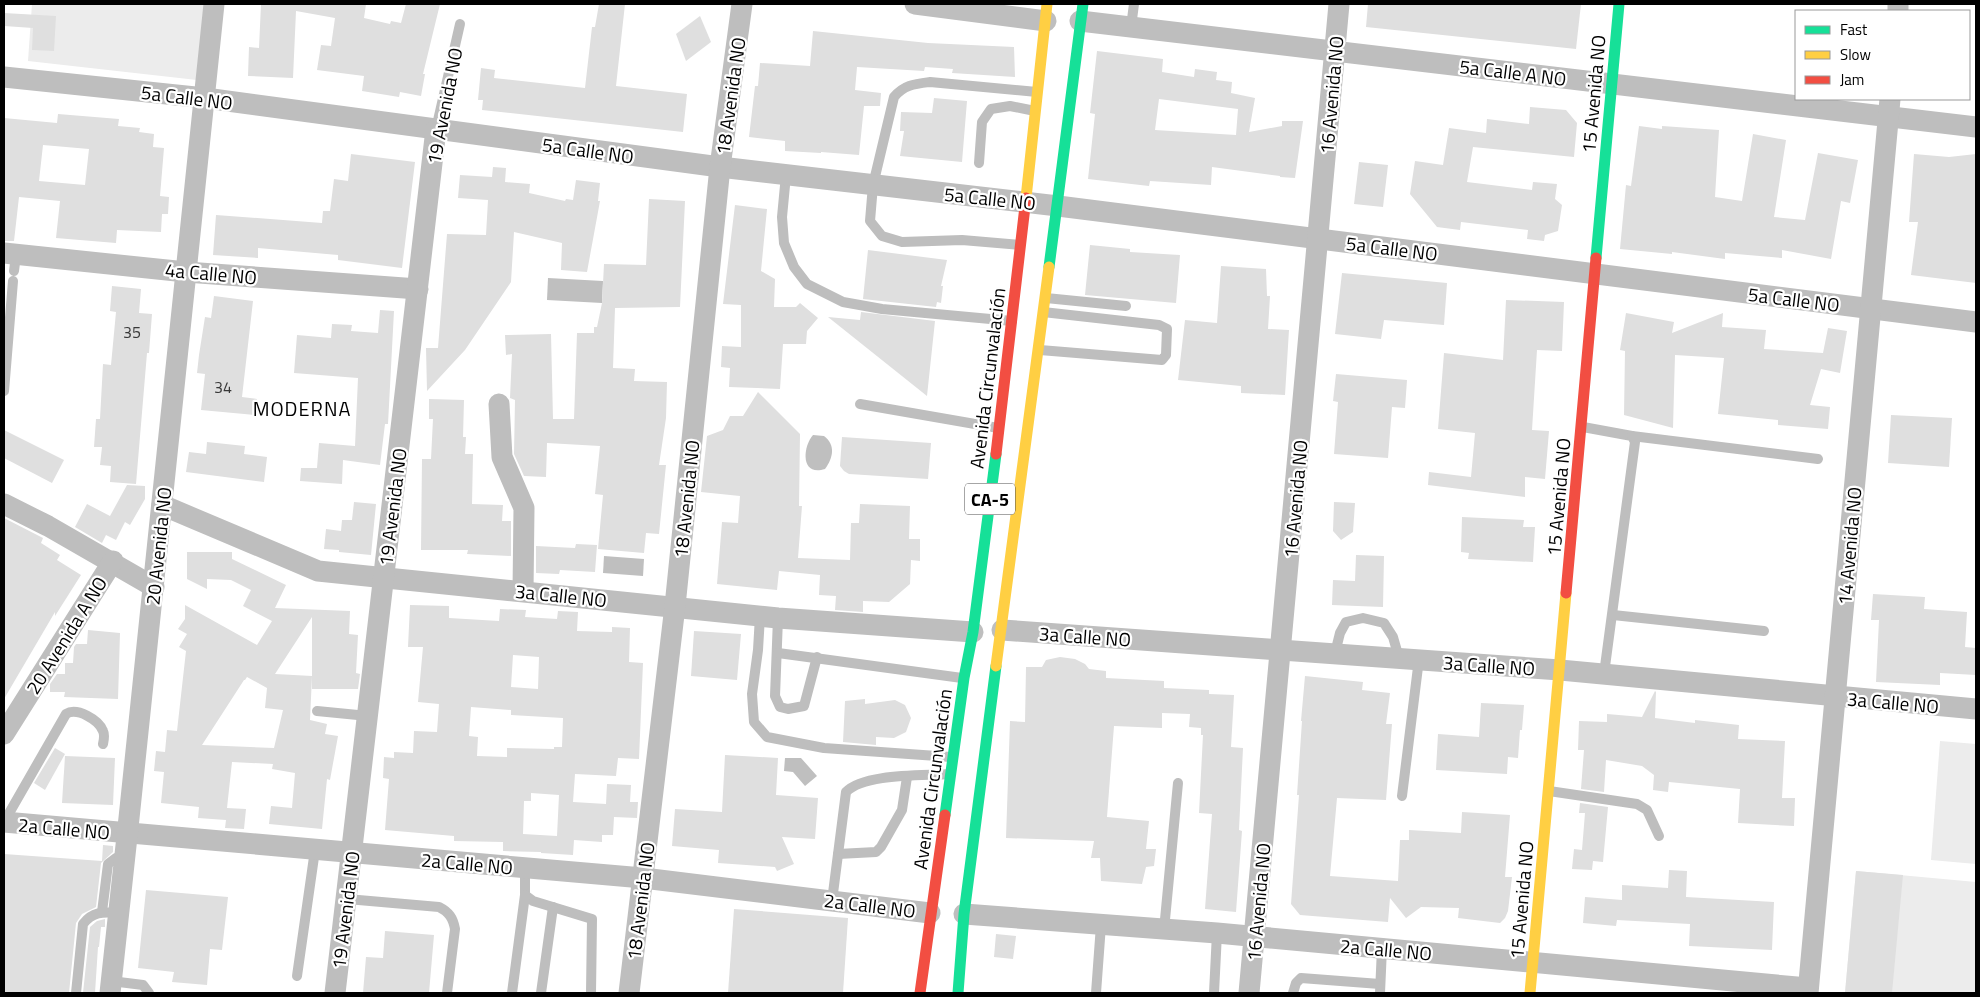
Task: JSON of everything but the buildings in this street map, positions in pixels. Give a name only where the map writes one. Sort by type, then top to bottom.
[{"type":"main road","name":"15 Avenida NO","points":[[1530,993],[1582,427],[1618,4]]},
{"type":"main road","name":"Avenida Circunvalación","points":[[920,993],[964,678],[973,632],[1013,321],[1047,12]]},
{"type":"main road","name":"CA-5","points":[[958,993],[964,914],[1058,206],[1081,12]]},
{"type":"street","name":"20 Avenida NO","points":[[110,987],[110,912],[125,859],[128,834],[214,4]]},
{"type":"street","name":"18 Avenida NO","points":[[629,993],[675,606],[720,168],[742,4]]},
{"type":"street","points":[[915,4],[1047,12]]},
{"type":"street","name":"16 Avenida NO","points":[[1250,993],[1339,4]]},
{"type":"street","name":"5a Calle A NO","points":[[1081,12],[1132,27],[1610,83],[1795,99]]},
{"type":"street","name":"5a Calle NO","points":[[4,77],[205,98],[720,168],[1026,202],[1976,322]]},
{"type":"street","name":"5a Calle A NO","points":[[1808,100],[1889,107],[1976,127]]},
{"type":"street","name":"14 Avenida NO","points":[[1808,991],[1889,107]]},
{"type":"street","name":"19 Avenida NO","points":[[335,993],[436,129]]},
{"type":"street","name":"4a Calle NO","points":[[11,265],[186,272],[418,288]]},
{"type":"street","points":[[499,404],[502,457],[524,508],[523,591]]},
{"type":"street","points":[[4,504],[48,526],[154,587]]},
{"type":"street","name":"3a Calle NO","points":[[162,505],[318,571],[769,617],[973,632]]},
{"type":"street","name":"20 Avenida A NO","points":[[4,734],[113,562]]},
{"type":"street","name":"3a Calle NO","points":[[1002,630],[1560,670],[1976,709]]},
{"type":"street","name":"2a Calle NO","points":[[4,822],[643,878],[930,913]]},
{"type":"street","name":"2a Calle NO","points":[[964,914],[1382,948],[1808,991]]},
{"type":"lane","points":[[1132,27],[1134,4]]},
{"type":"lane","name":"19 Avenida NO","points":[[436,129],[460,24]]},
{"type":"lane","points":[[1021,246],[962,240],[902,242],[882,236],[870,221],[873,185],[890,110],[894,97],[901,88],[930,82],[1038,92]]},
{"type":"lane","points":[[978,163],[982,122],[991,109],[1010,106],[1036,111]]},
{"type":"lane","points":[[786,175],[782,217],[784,243],[794,268],[807,284],[843,302],[882,309],[1013,321]]},
{"type":"lane","points":[[4,391],[11,265]]},
{"type":"lane","points":[[1045,298],[1126,306]]},
{"type":"lane","points":[[1038,350],[1162,360],[1166,355],[1167,329],[1159,325],[1043,312]]},
{"type":"lane","points":[[860,404],[999,428]]},
{"type":"lane","points":[[1582,427],[1632,436],[1818,459]]},
{"type":"lane","points":[[1604,674],[1636,450],[1636,442],[1632,436]]},
{"type":"lane","points":[[1613,615],[1764,631]]},
{"type":"lane","points":[[769,617],[778,653],[775,696],[780,707],[788,709],[804,706],[816,657]]},
{"type":"lane","points":[[769,617],[758,650],[752,694],[754,722],[767,737],[824,748],[953,758]]},
{"type":"lane","points":[[1335,653],[1340,633],[1346,622],[1363,618],[1384,623],[1409,659],[1402,796]]},
{"type":"lane","points":[[778,653],[964,678]]},
{"type":"lane","points":[[317,711],[368,716]]},
{"type":"lane","points":[[4,822],[68,712],[78,712],[101,726],[104,734],[103,744]]},
{"type":"lane","points":[[832,901],[846,792],[852,786],[873,779],[950,774]]},
{"type":"lane","points":[[838,854],[876,852],[881,847],[902,810],[908,777]]},
{"type":"lane","points":[[1164,930],[1178,782]]},
{"type":"lane","points":[[1548,791],[1637,804],[1647,810],[1659,836]]},
{"type":"lane","points":[[297,976],[315,850]]},
{"type":"lane","points":[[512,993],[525,895],[526,868]]},
{"type":"lane","points":[[525,895],[533,901],[592,918],[591,993]]},
{"type":"lane","points":[[347,899],[439,907],[448,912],[454,921],[455,929],[447,993]]},
{"type":"lane","points":[[542,993],[553,907]]},
{"type":"lane","points":[[76,993],[84,924],[89,916],[110,912]]},
{"type":"lane","points":[[1096,993],[1101,925]]},
{"type":"lane","points":[[1214,993],[1217,934]]},
{"type":"lane","points":[[1292,993],[1296,983],[1302,978],[1380,989],[1382,948]]},
{"type":"lane","points":[[110,987],[143,985],[149,993]]},
{"type":"shaded area","points":[[32,4],[204,4],[197,80],[28,61]]},
{"type":"shaded area","points":[[548,278],[603,281],[602,303],[547,300]]},
{"type":"shaded area","points":[[813,435],[824,436],[832,447],[830,460],[825,469],[811,469],[806,460],[807,447]]},
{"type":"shaded area","points":[[604,556],[644,559],[643,576],[603,573]]},
{"type":"shaded area","points":[[1940,741],[1976,744],[1976,864],[1931,860]]},
{"type":"shaded area","points":[[785,758],[801,758],[817,776],[805,786],[793,772],[784,771]]},
{"type":"shaded area","points":[[1856,871],[1976,882],[1976,993],[1845,993]]},
{"type":"traffic: fast","points":[[1049,267],[1083,4]]},
{"type":"traffic: fast","points":[[1596,258],[1619,4]]},
{"type":"traffic: fast","points":[[945,815],[964,678],[973,632],[996,454]]},
{"type":"traffic: fast","points":[[958,993],[964,914],[996,666]]},
{"type":"traffic: slow","points":[[1026,198],[1047,4]]},
{"type":"traffic: slow","points":[[996,666],[1049,267]]},
{"type":"traffic: slow","points":[[1530,993],[1566,593]]},
{"type":"traffic: jam","points":[[996,454],[1026,198]]},
{"type":"traffic: jam","points":[[1566,593],[1596,258]]},
{"type":"traffic: jam","points":[[920,993],[945,815]]},
{"type":"district","name":"MODERNA","points":[[302,408]]}]
